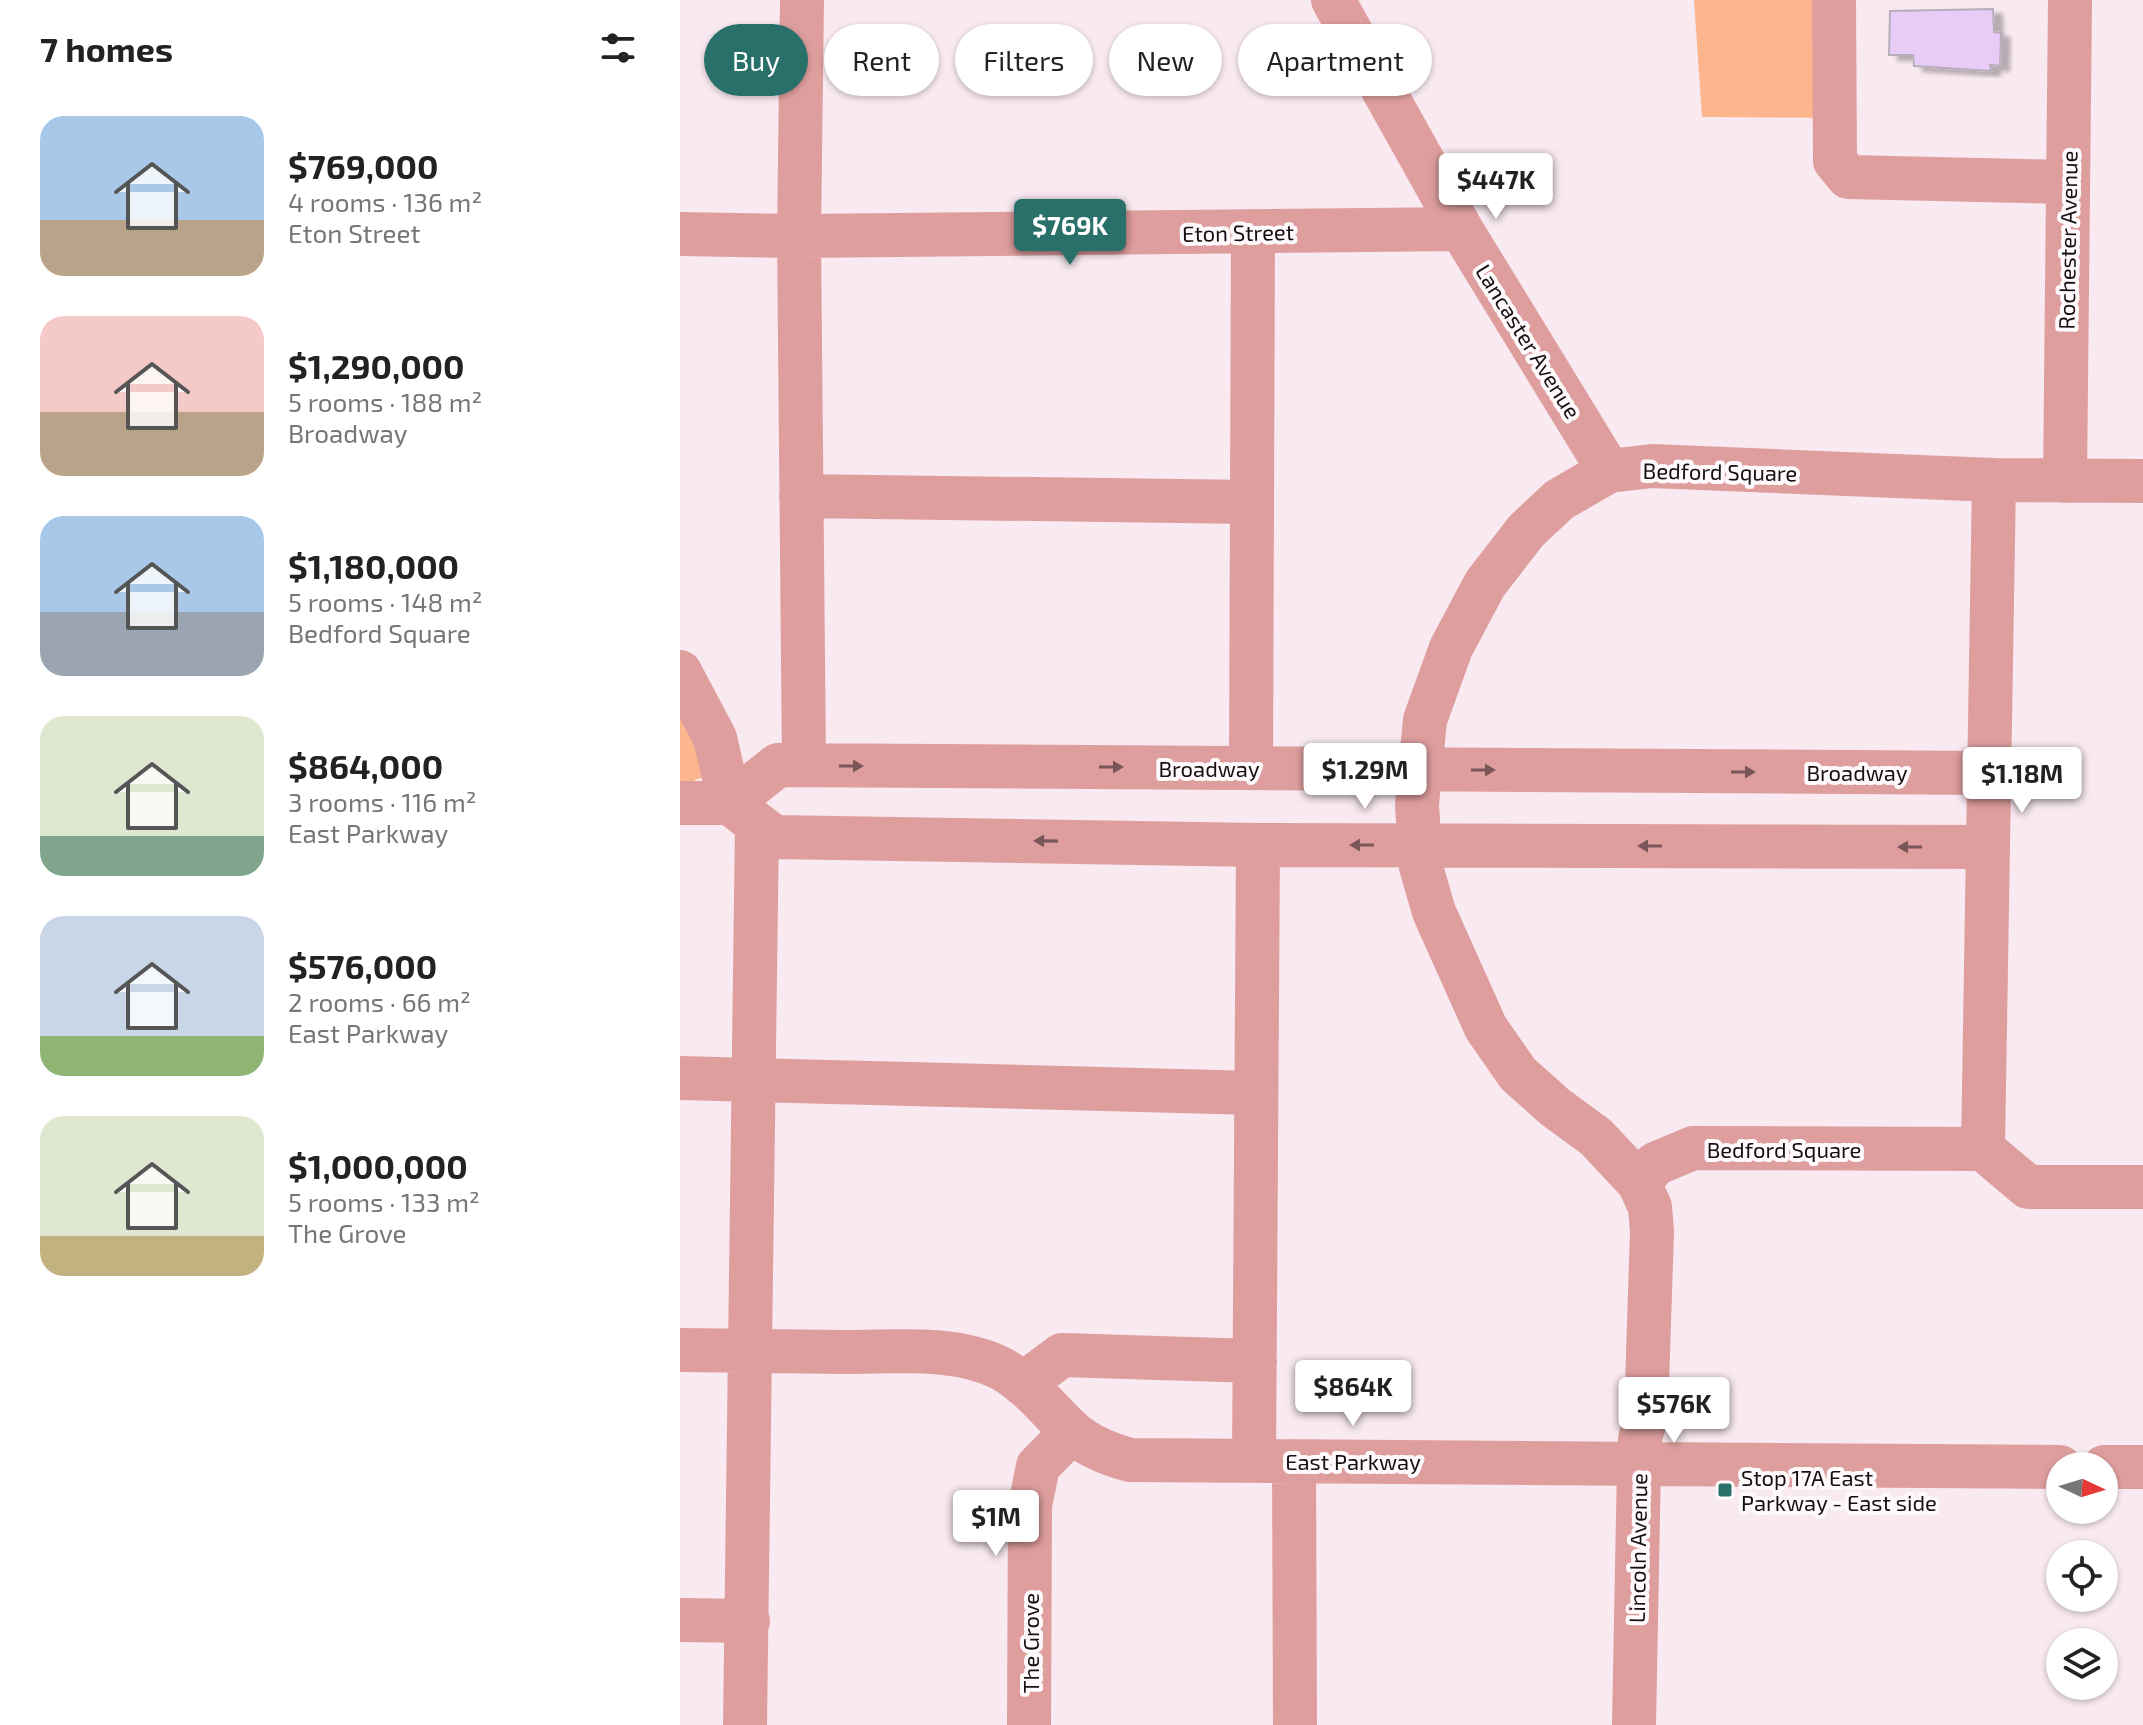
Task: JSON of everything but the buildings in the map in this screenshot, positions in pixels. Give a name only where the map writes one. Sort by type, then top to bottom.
[{"type":"street","points":[[802,0],[799,236],[804,765]]},
{"type":"street","name":"Lancaster Avenue","points":[[1333,0],[1461,229],[1609,471]]},
{"type":"street","points":[[1834,0],[1835,161],[1848,177],[2068,182]]},
{"type":"street","name":"Rochester Avenue","points":[[2065,481],[2070,0]]},
{"type":"street","name":"Eton Street","points":[[680,234],[799,236],[1461,229]]},
{"type":"street","points":[[1251,768],[1253,231]]},
{"type":"street","name":"Bedford Square","points":[[1983,1149],[1693,1148],[1655,1164],[1639,1183],[1596,1137],[1555,1107],[1518,1074],[1486,1028],[1434,912],[1421,867],[1417,805],[1425,720],[1451,648],[1485,584],[1526,531],[1559,500],[1609,471],[1652,466],[1994,480],[2143,481]]},
{"type":"street","points":[[1994,480],[1983,1149],[2028,1187],[2143,1187]]},
{"type":"street","points":[[801,496],[1252,502]]},
{"type":"street","points":[[680,672],[715,738],[744,814],[753,1078],[745,1725]]},
{"type":"street","name":"Broadway","points":[[744,814],[778,765],[1989,773]]},
{"type":"street","points":[[680,803],[744,814],[774,837],[1258,845],[1988,847]]},
{"type":"street","points":[[1258,845],[1255,1361],[1274,1461],[1295,1725]]},
{"type":"street","points":[[680,1078],[1256,1093]]},
{"type":"street","name":"Lincoln Avenue","points":[[1634,1725],[1639,1464],[1640,1439],[1646,1416],[1652,1231],[1650,1207],[1639,1183]]},
{"type":"street","name":"East Parkway","points":[[680,1350],[953,1354],[977,1359],[1002,1369],[1023,1384],[1072,1432],[1108,1454],[1130,1460],[2046,1467]]},
{"type":"street","points":[[1023,1384],[1062,1355],[1255,1361]]},
{"type":"street","name":"The Grove","points":[[1029,1725],[1030,1506],[1038,1466],[1072,1432]]},
{"type":"street","points":[[2118,1467],[2143,1467]]},
{"type":"street","points":[[680,1620],[748,1621]]},
{"type":"shaded area","points":[[1694,0],[1844,0],[1844,118],[1702,117]]},
{"type":"shaded area","points":[[680,705],[706,753],[703,777],[680,786]]},
{"type":"place","name":"Stop 17A East Parkway - East side","points":[[1725,1490]]}]
